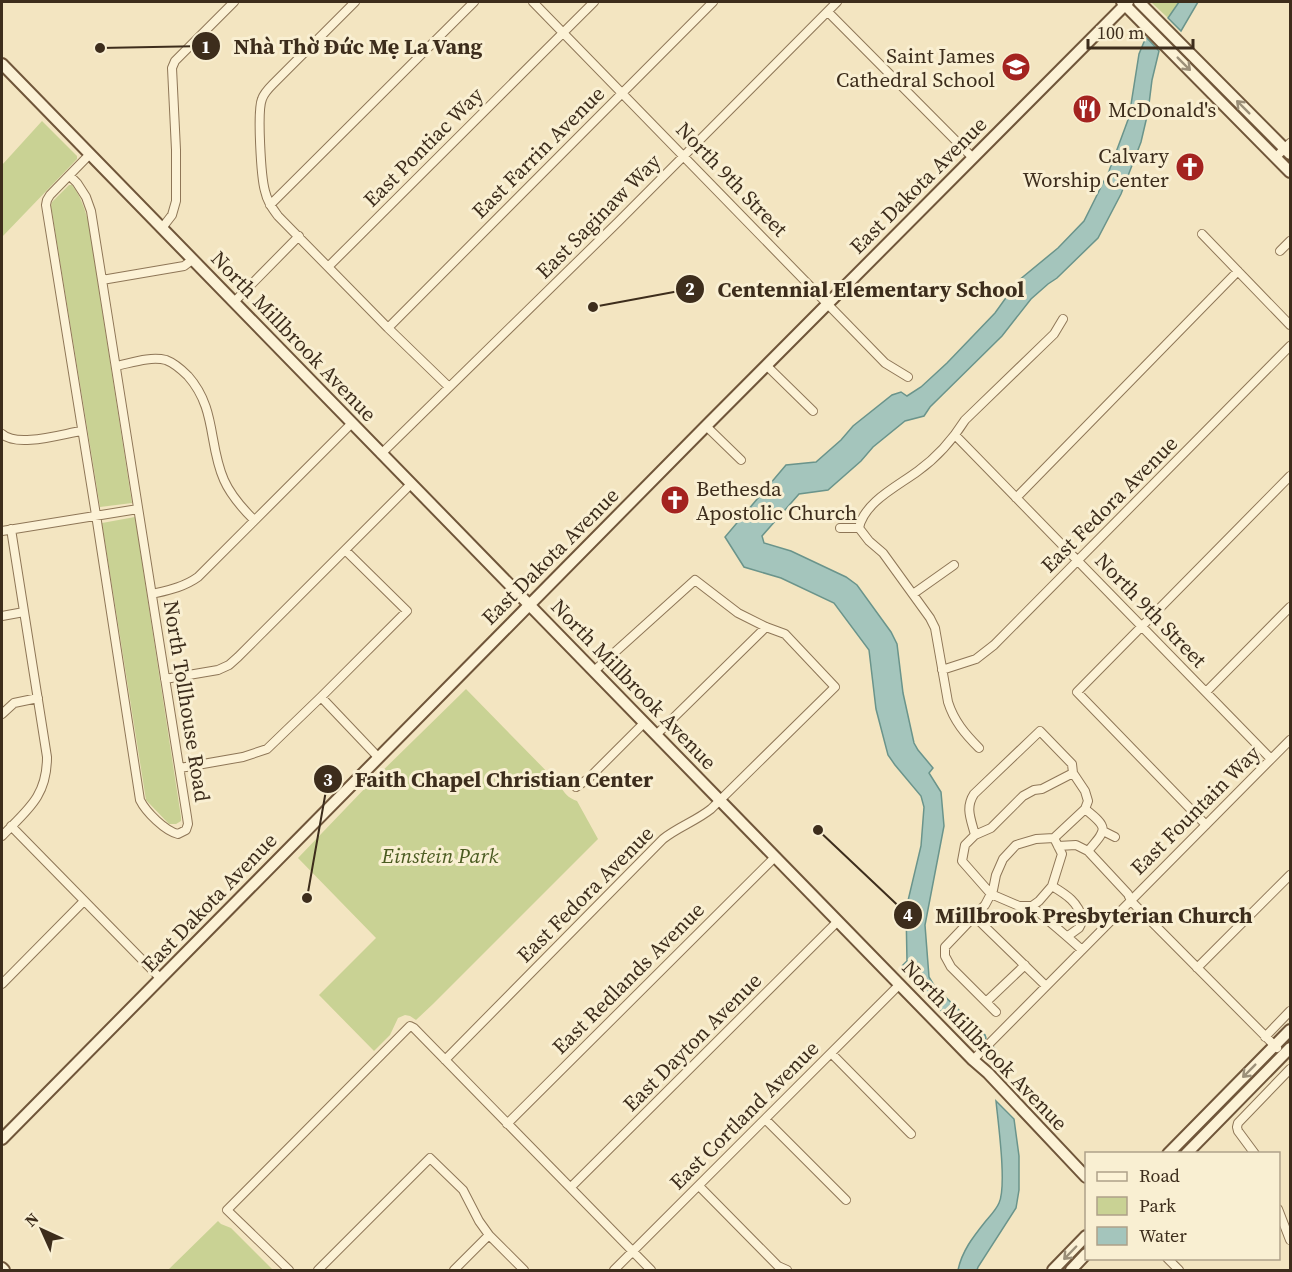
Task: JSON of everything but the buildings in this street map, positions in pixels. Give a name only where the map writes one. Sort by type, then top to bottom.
[{"type":"street","points":[[162,228],[172,215],[176,201],[172,68],[175,61],[234,2]]},
{"type":"street","points":[[355,2],[273,84],[262,98],[260,114],[262,176],[265,192],[278,216],[449,387]]},
{"type":"street","points":[[270,205],[474,2]]},
{"type":"street","name":"North 9th Street","points":[[533,2],[885,363],[908,377]]},
{"type":"street","name":"East Pontiac Way","points":[[328,267],[594,2]]},
{"type":"street","name":"East Farrin Avenue","points":[[388,328],[713,2]]},
{"type":"street","name":"East Saginaw Way","points":[[381,454],[618,222],[837,2]]},
{"type":"street","points":[[1139,2],[1289,148],[1275,157]]},
{"type":"street","points":[[1125,3],[1290,172]]},
{"type":"street","name":"East Dakota Avenue","points":[[2,1139],[1125,3]]},
{"type":"street","points":[[828,12],[973,158]]},
{"type":"street","name":"North Millbrook Avenue","points":[[2,64],[899,985],[973,1060],[988,1072],[1085,1176]]},
{"type":"street","name":"North Tollhouse Road","points":[[70,176],[86,197],[91,211],[188,824],[186,830],[178,834],[167,830],[140,800],[46,206],[50,195],[90,154]]},
{"type":"street","points":[[1202,234],[1290,324]]},
{"type":"street","points":[[234,302],[299,236]]},
{"type":"street","points":[[1280,251],[1290,241]]},
{"type":"street","points":[[102,280],[184,266],[192,260]]},
{"type":"street","points":[[1016,498],[1239,271]]},
{"type":"street","points":[[979,748],[952,714],[935,628],[914,594],[883,553],[859,528],[860,520],[871,507],[918,471],[955,435],[965,420],[1054,334],[1063,319]]},
{"type":"street","name":"East Fedora Avenue","points":[[942,670],[966,663],[985,653],[994,645],[1290,346]]},
{"type":"street","points":[[116,366],[154,359],[167,360],[186,374],[201,394],[215,424],[218,465],[224,480],[231,494],[254,520]]},
{"type":"street","points":[[766,366],[813,411]]},
{"type":"street","points":[[152,594],[180,588],[198,577],[352,423]]},
{"type":"street","points":[[706,426],[741,460]]},
{"type":"street","points":[[2,435],[5,438],[24,441],[81,430]]},
{"type":"street","name":"North 9th Street","points":[[955,435],[1271,759]]},
{"type":"street","points":[[1206,825],[1077,692],[1290,476]]},
{"type":"street","points":[[165,679],[218,670],[229,665],[411,484]]},
{"type":"street","points":[[2,531],[138,509]]},
{"type":"street","points":[[840,528],[859,528]]},
{"type":"street","points":[[2,836],[38,798],[47,771],[47,757],[11,529]]},
{"type":"street","points":[[180,768],[243,757],[267,749],[407,611],[345,550]]},
{"type":"street","points":[[914,594],[954,564]]},
{"type":"street","points":[[594,671],[695,580],[738,613],[766,627],[656,735]]},
{"type":"street","points":[[1206,692],[1290,607]]},
{"type":"street","points":[[2,616],[24,612]]},
{"type":"street","name":"East Fedora Avenue","points":[[445,1060],[663,839],[698,819],[720,801],[835,687],[785,634],[766,627]]},
{"type":"street","points":[[321,697],[378,757]]},
{"type":"street","points":[[2,714],[14,703],[38,698]]},
{"type":"street","points":[[576,787],[588,779],[644,723]]},
{"type":"street","points":[[975,835],[969,802],[974,794],[1040,731],[1072,764],[1073,773],[1085,791],[1088,801],[1085,809],[1054,838],[1036,839],[1016,845],[1003,859],[985,905],[945,947],[945,956],[951,967],[996,1012]]},
{"type":"street","name":"East Fountain Way","points":[[973,1060],[1290,740]]},
{"type":"street","points":[[1054,838],[1062,854],[1052,886],[1032,906],[1019,906],[991,894],[962,861],[965,845],[975,835],[991,828],[1023,796],[1073,773]]},
{"type":"street","points":[[1085,809],[1100,821],[1103,827],[1102,835],[1088,851]]},
{"type":"street","points":[[11,826],[161,979]]},
{"type":"street","points":[[1103,831],[1115,837]]},
{"type":"street","points":[[1058,846],[1076,845],[1088,851],[1128,894],[1131,901],[1265,1037],[1274,1046],[1287,1052],[1188,1152]]},
{"type":"street","name":"East Redlands Avenue","points":[[507,1124],[775,857]]},
{"type":"street","points":[[1197,968],[1290,875]]},
{"type":"street","points":[[1052,886],[1070,897],[1081,913],[1083,920],[1079,928],[1068,936]]},
{"type":"street","points":[[2,984],[84,901]]},
{"type":"street","points":[[1032,906],[1082,950]]},
{"type":"street","points":[[975,916],[1046,986]]},
{"type":"street","name":"East Dayton Avenue","points":[[571,1187],[838,921]]},
{"type":"street","points":[[986,1002],[1025,965]]},
{"type":"street","name":"East Cortland Avenue","points":[[614,1270],[899,985]]},
{"type":"street","points":[[1265,1037],[1290,1011]]},
{"type":"street","points":[[289,1270],[227,1210],[410,1026],[651,1270]]},
{"type":"street","points":[[1170,1152],[1290,1030]]},
{"type":"street","points":[[831,1053],[911,1134]]},
{"type":"street","points":[[1254,1152],[1238,1131],[1237,1126],[1240,1119],[1290,1069]]},
{"type":"street","points":[[765,1119],[846,1200]]},
{"type":"street","points":[[318,1270],[430,1158],[463,1190],[489,1235],[524,1270]]},
{"type":"street","points":[[699,1186],[778,1266],[787,1270]]},
{"type":"street","points":[[1280,1214],[1290,1240]]},
{"type":"street","points":[[454,1270],[489,1235]]},
{"type":"street","points":[[1053,1270],[1085,1237]]},
{"type":"street","points":[[1071,1270],[1085,1255]]},
{"type":"green space","points":[[1151,2],[1179,2],[1168,18]]},
{"type":"green space","points":[[42,121],[77,156],[77,159],[2,237],[2,165]]},
{"type":"green space","points":[[69,185],[72,185],[78,193],[88,220],[132,503],[100,507],[51,206],[52,202]]},
{"type":"green space","points":[[135,517],[181,817],[181,821],[176,824],[169,824],[146,800],[102,523]]},
{"type":"green space","name":"Einstein Park","points":[[466,689],[559,784],[566,795],[577,801],[598,839],[416,1020],[405,1015],[398,1018],[390,1035],[374,1051],[319,995],[376,938],[298,858],[369,784]]},
{"type":"green space","points":[[218,1221],[231,1228],[273,1270],[168,1270]]},
{"type":"water","points":[[1179,2],[1198,2],[1181,31],[1168,18]]},
{"type":"water","points":[[1146,37],[1159,51],[1141,142],[1121,194],[1098,238],[1057,278],[1031,299],[1002,336],[930,407],[924,416],[905,421],[873,447],[861,461],[828,490],[799,494],[762,536],[764,543],[791,551],[846,577],[857,585],[897,644],[903,693],[914,743],[933,768],[929,773],[941,792],[944,826],[925,925],[929,977],[935,987],[985,1035],[986,1038],[980,1045],[974,1045],[900,968],[907,961],[906,909],[921,846],[924,807],[921,796],[888,755],[876,709],[869,650],[834,603],[781,578],[744,567],[725,537],[786,465],[816,462],[853,426],[892,395],[901,392],[907,396],[921,387],[995,313],[1018,281],[1058,248],[1084,221],[1109,171],[1129,117],[1139,54]]},
{"type":"water","points":[[996,1101],[1014,1119],[1019,1156],[1019,1190],[1016,1208],[977,1270],[958,1270],[968,1244],[996,1208],[1001,1195],[1001,1154]]},
{"type":"waterway","points":[[992,1050],[1000,1063],[1002,1073]]},
{"type":"place","name":"Nhà Thờ Đức Mẹ La Vang","points":[[100,48]]},
{"type":"place","name":"Saint James Cathedral School","points":[[1016,67]]},
{"type":"place","name":"McDonald's","points":[[1087,109]]},
{"type":"place","name":"Calvary Worship Center","points":[[1190,167]]},
{"type":"place","name":"Centennial Elementary School","points":[[593,307]]},
{"type":"place","name":"Bethesda Apostolic Church","points":[[675,500]]},
{"type":"place","name":"Millbrook Presbyterian Church","points":[[818,830]]},
{"type":"place","name":"Faith Chapel Christian Center","points":[[307,898]]}]
